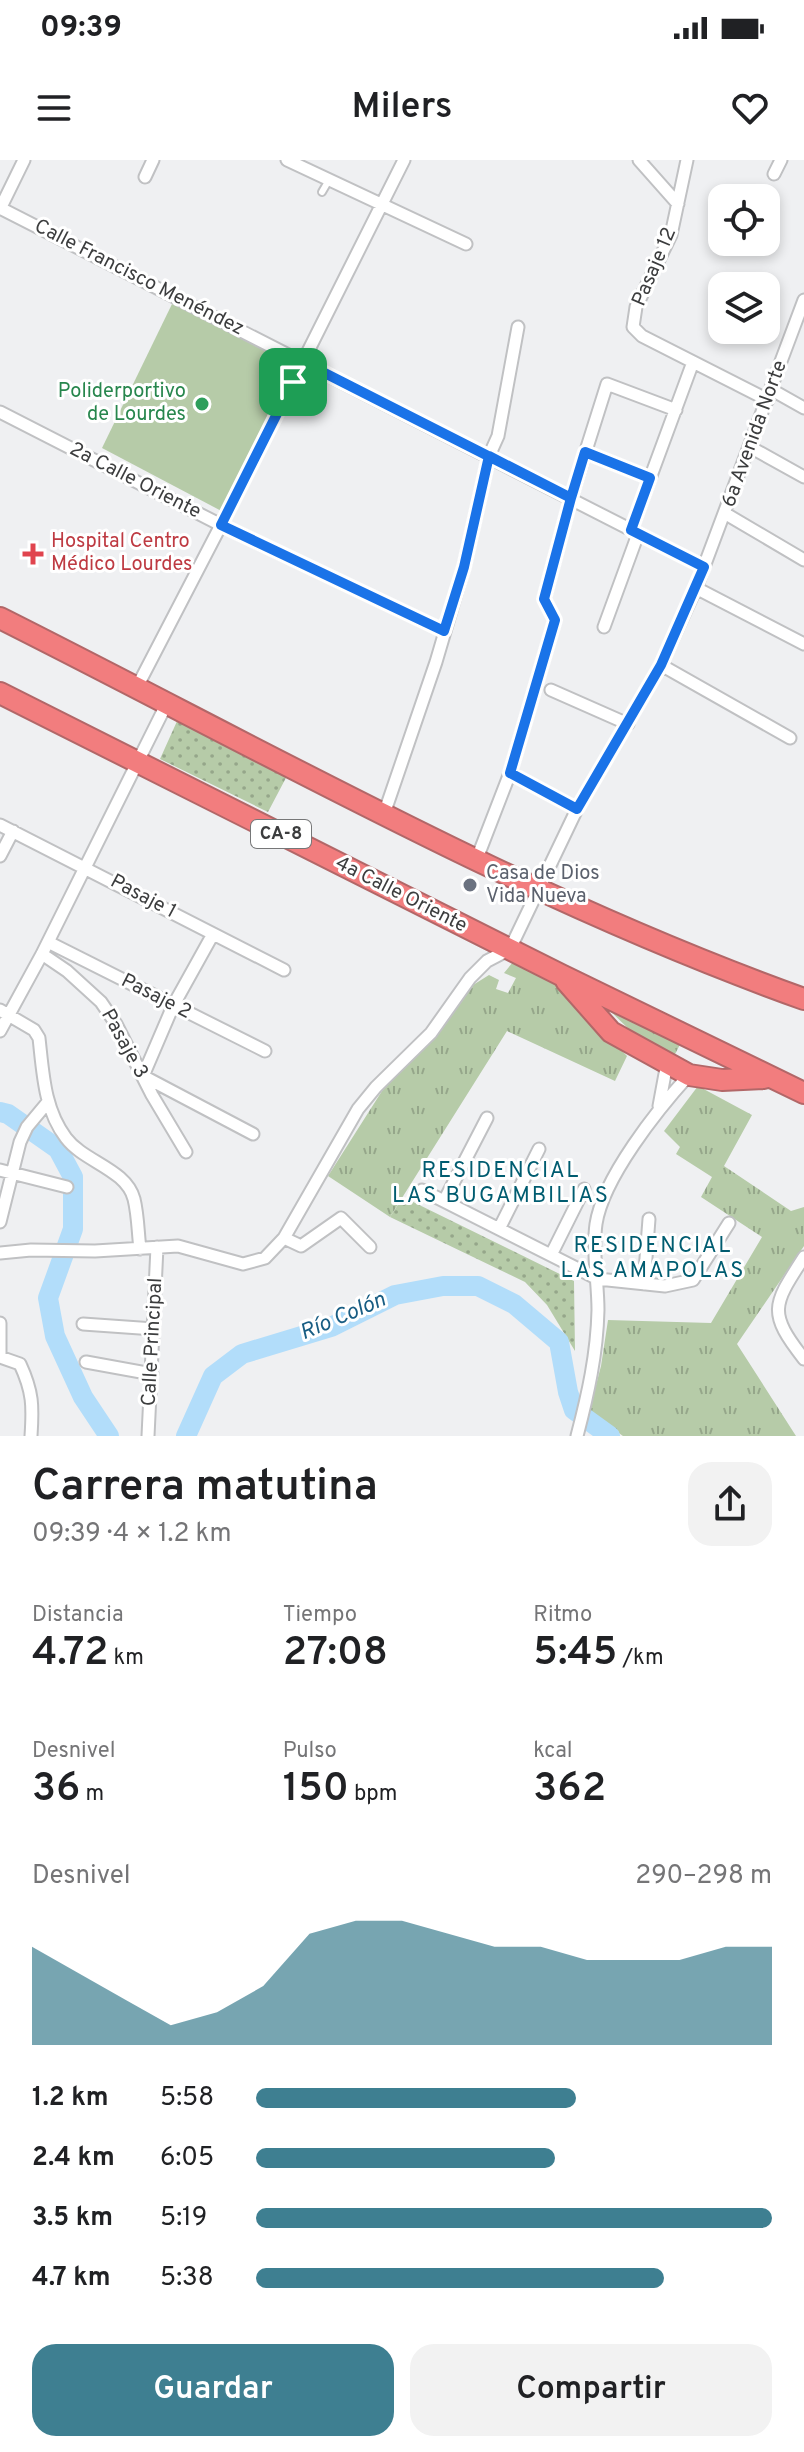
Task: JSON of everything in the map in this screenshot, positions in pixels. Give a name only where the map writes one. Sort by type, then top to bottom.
[{"type":"highway","points":[[0,618],[539,891],[804,999]]},
{"type":"highway","name":"4a Calle Oriente","points":[[0,693],[561,975],[804,1093]]},
{"type":"highway","points":[[561,975],[611,1032],[689,1075],[722,1080],[769,1078]]},
{"type":"street","points":[[0,208],[24,160]]},
{"type":"street","points":[[145,177],[153,160]]},
{"type":"street","points":[[287,160],[466,244]]},
{"type":"street","points":[[137,687],[404,160]]},
{"type":"street","points":[[639,160],[678,204]]},
{"type":"street","name":"Pasaje 12","points":[[687,160],[671,235],[636,307],[633,327],[642,336],[693,362]]},
{"type":"street","points":[[774,174],[781,160]]},
{"type":"street","name":"Calle Francisco Menéndez","points":[[0,208],[704,567]]},
{"type":"street","name":"6a Avenida Norte","points":[[510,949],[577,809],[661,665],[696,588],[804,300]]},
{"type":"street","points":[[384,814],[436,662],[464,567],[489,456],[498,436],[518,327]]},
{"type":"street","points":[[604,627],[650,478],[693,362],[804,408]]},
{"type":"street","points":[[476,861],[510,773],[555,620],[544,599],[571,498],[607,384],[676,410]]},
{"type":"street","name":"2a Calle Oriente","points":[[0,412],[221,525],[444,631]]},
{"type":"street","points":[[750,447],[804,477]]},
{"type":"street","points":[[585,452],[650,478]]},
{"type":"street","points":[[726,514],[804,560]]},
{"type":"street","points":[[696,588],[804,644]]},
{"type":"street","points":[[661,665],[790,738]]},
{"type":"street","points":[[551,690],[628,724]]},
{"type":"street","points":[[0,1031],[4,1012],[42,954],[167,703]]},
{"type":"street","points":[[510,773],[577,809]]},
{"type":"street","name":"Pasaje 1","points":[[0,825],[284,970]]},
{"type":"street","points":[[0,856],[13,831]]},
{"type":"street","points":[[213,934],[173,1006],[143,1076],[253,1134]]},
{"type":"street","name":"Pasaje 2","points":[[48,942],[265,1051]]},
{"type":"street","points":[[0,1253],[178,1246],[243,1264],[265,1258],[284,1238],[358,1109],[431,1033],[470,978],[487,961],[510,949]]},
{"type":"street","name":"Pasaje 3","points":[[42,954],[67,971],[101,1002],[186,1152]]},
{"type":"street","points":[[4,1012],[34,1030],[39,1038],[47,1103],[65,1137],[78,1152],[126,1184],[134,1198],[140,1249]]},
{"type":"street","points":[[658,1108],[667,1063]]},
{"type":"street","points":[[577,1436],[590,1389],[595,1352],[598,1279],[596,1224],[602,1202],[658,1108],[689,1075]]},
{"type":"street","points":[[0,1222],[6,1171],[27,1127],[47,1103]]},
{"type":"street","points":[[444,1201],[487,1118]]},
{"type":"street","points":[[500,1227],[539,1149]]},
{"type":"street","points":[[6,1171],[67,1187]]},
{"type":"street","points":[[552,1253],[584,1189]]},
{"type":"street","points":[[422,1190],[552,1253],[598,1279],[644,1284],[676,1285],[693,1280],[729,1223]]},
{"type":"street","points":[[284,1238],[301,1246],[341,1218],[370,1247]]},
{"type":"street","points":[[644,1284],[649,1219]]},
{"type":"street","name":"Calle Principal","points":[[148,1436],[157,1247]]},
{"type":"street","points":[[804,1257],[779,1302],[779,1318],[784,1334],[804,1359]]},
{"type":"street","points":[[0,1323],[0,1357],[20,1364],[28,1382],[34,1405],[31,1436]]},
{"type":"street","points":[[83,1324],[154,1329]]},
{"type":"street","points":[[86,1362],[152,1374]]},
{"type":"lane","points":[[322,192],[329,180]]},
{"type":"green space","name":"Poliderportivo de Lourdes","points":[[172,304],[300,360],[229,515],[102,448]]},
{"type":"green space","points":[[178,719],[288,774],[268,812],[160,759]]},
{"type":"green space","points":[[513,962],[553,982],[627,1056],[615,1081],[507,1031],[390,1217],[328,1176],[382,1091],[433,1037],[473,985],[489,975],[499,980],[496,989],[508,993],[516,978],[504,973]]},
{"type":"green space","points":[[602,1003],[684,1037],[674,1056],[639,1039]]},
{"type":"green space","points":[[698,1086],[752,1115],[724,1166],[791,1211],[804,1207],[804,1246],[737,1344],[796,1436],[623,1436],[589,1412],[601,1366],[608,1320],[711,1323],[762,1237],[701,1197],[712,1177],[676,1154],[680,1147],[664,1131]]},
{"type":"green space","name":"RESIDENCIAL LAS BUGAMBILIAS","points":[[403,1197],[574,1281],[575,1351],[547,1305],[525,1282],[390,1217]]},
{"type":"waterway","name":"Río Colón","points":[[0,1112],[8,1114],[58,1149],[73,1177],[73,1229],[48,1298],[55,1336],[83,1397],[109,1436]]},
{"type":"waterway","name":"Río Colón","points":[[186,1436],[213,1376],[242,1354],[331,1327],[395,1295],[443,1286],[478,1286],[514,1304],[559,1342],[574,1410],[610,1436]]},
{"type":"place","name":"Poliderportivo de Lourdes","points":[[202,404]]},
{"type":"place","name":"Hospital Centro Médico Lourdes","points":[[33,554]]},
{"type":"place","name":"Casa de Dios Vida Nueva","points":[[470,885]]},
{"type":"district","name":"RESIDENCIAL LAS BUGAMBILIAS","points":[[501,1184]]},
{"type":"district","name":"RESIDENCIAL LAS AMAPOLAS","points":[[653,1258]]},
{"type":"route","points":[[293,382],[221,525],[444,631],[464,567],[489,456],[571,498],[585,452],[650,478],[631,530],[704,567],[661,665],[577,809],[510,773],[555,620],[544,599],[571,498],[489,456],[303,362],[293,382]]}]
